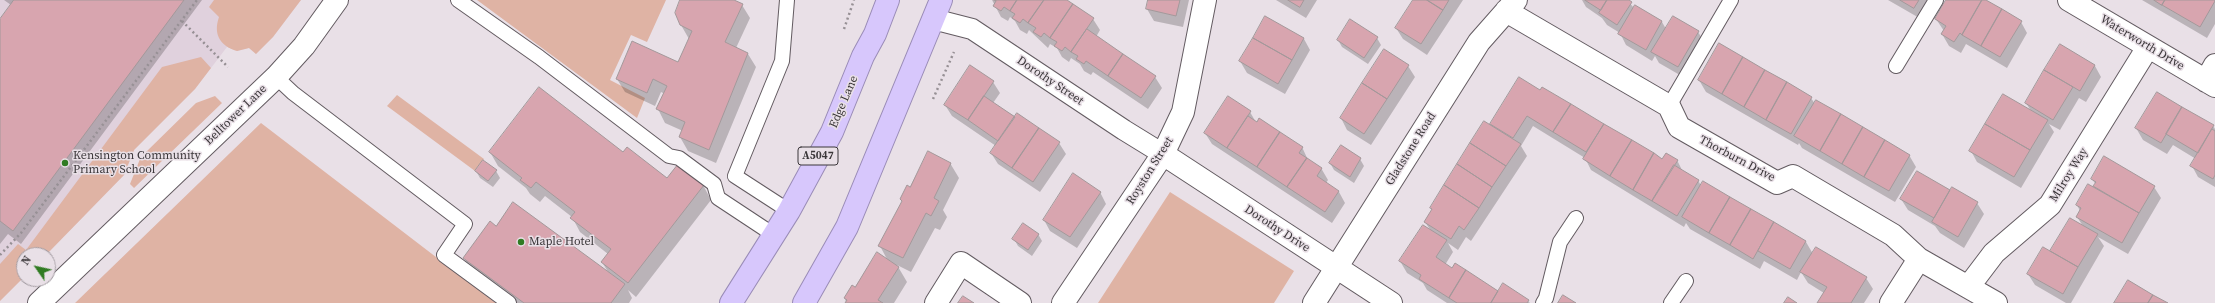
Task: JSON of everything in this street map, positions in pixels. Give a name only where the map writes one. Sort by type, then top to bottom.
[{"type":"highway","name":"Edge Lane","points":[[731,303],[789,211],[832,132],[863,56],[875,34],[888,0]]},
{"type":"highway","points":[[804,303],[847,227],[937,9]]},
{"type":"street","name":"Belltower Lane","points":[[39,303],[276,77],[304,46],[337,0]]},
{"type":"street","name":"Royston Street","points":[[1063,303],[1163,154],[1183,112],[1205,0]]},
{"type":"street","name":"Waterworth Drive","points":[[2069,0],[2148,47],[2212,77]]},
{"type":"street","points":[[1511,6],[1669,106]]},
{"type":"street","name":"Gladstone Road","points":[[1314,303],[1479,42],[1511,6]]},
{"type":"street","name":"Dorothy Street","points":[[937,9],[972,28],[1124,130],[1163,154]]},
{"type":"street","name":"Milroy Way","points":[[1969,286],[1994,253],[2050,205],[2148,47]]},
{"type":"street","name":"Thorburn Drive","points":[[1669,106],[1679,127],[1776,182],[1793,176],[1893,235],[1919,259],[1969,286],[1996,303]]},
{"type":"street","name":"Dorothy Drive","points":[[1163,154],[1391,303]]},
{"type":"street","points":[[1891,303],[1919,259]]},
{"type":"street","points":[[936,303],[961,264],[1020,303]]},
{"type":"lane","points":[[458,0],[533,52],[669,156],[679,158],[714,184],[718,198],[774,236]]},
{"type":"lane","points":[[787,0],[782,61],[735,176],[789,211]]},
{"type":"lane","points":[[1669,106],[1730,0]]},
{"type":"lane","points":[[1896,66],[1936,0]]},
{"type":"lane","points":[[276,77],[293,93],[465,224],[444,254],[509,303]]},
{"type":"lane","points":[[1543,303],[1546,298],[1560,242],[1576,218]]},
{"type":"lane","points":[[1672,303],[1686,281]]},
{"type":"path","points":[[0,256],[21,233],[197,0]]},
{"type":"path","points":[[182,21],[228,67]]},
{"type":"shaded area","name":"Kensington Community Primary School","points":[[0,0],[301,0],[273,37],[256,54],[249,48],[237,51],[227,47],[195,89],[134,150],[124,175],[54,247],[16,247],[16,285],[0,301]]},
{"type":"shaded area","points":[[214,0],[301,0],[273,37],[256,54],[249,48],[237,51],[222,43],[217,29],[219,17],[209,7]]},
{"type":"shaded area","points":[[477,0],[666,0],[647,42],[631,35],[610,80],[645,98],[637,118]]},
{"type":"shaded area","points":[[201,57],[211,68],[195,89],[134,150],[124,175],[54,247],[28,247],[162,67]]},
{"type":"shaded area","points":[[397,95],[484,159],[475,171],[387,106]]},
{"type":"shaded area","points":[[215,96],[222,103],[134,188],[130,184],[140,159],[145,153],[196,103]]},
{"type":"shaded area","points":[[261,123],[496,303],[75,303]]},
{"type":"shaded area","points":[[1170,192],[1294,271],[1274,303],[1098,303]]},
{"type":"shaded area","points":[[18,244],[22,247],[16,247],[16,285],[0,301],[0,264]]},
{"type":"building","points":[[14,0],[184,0],[13,231],[0,221],[0,19]]},
{"type":"building","points":[[680,0],[734,0],[743,4],[725,42],[748,53],[709,150],[679,137],[685,122],[656,109],[667,86],[653,79],[647,93],[616,79],[632,41],[678,62],[692,31],[680,25],[675,13]]},
{"type":"building","points":[[994,0],[1017,0],[1010,11],[1004,7],[1001,11],[993,6],[996,1]]},
{"type":"building","points":[[1017,0],[1044,0],[1028,23],[1023,19],[1020,23],[1012,18],[1015,14],[1010,11]]},
{"type":"building","points":[[1044,0],[1067,0],[1073,4],[1050,38],[1044,33],[1041,37],[1033,32],[1036,28],[1028,23]]},
{"type":"building","points":[[1148,0],[1180,0],[1176,16],[1146,9]]},
{"type":"building","points":[[1288,0],[1304,0],[1300,7]]},
{"type":"building","points":[[1413,0],[1427,0],[1443,10],[1421,44],[1395,28]]},
{"type":"building","points":[[1427,0],[1449,0],[1443,10]]},
{"type":"building","points":[[1585,0],[1607,0],[1601,10]]},
{"type":"building","points":[[1607,0],[1629,0],[1632,2],[1617,25],[1599,13]]},
{"type":"building","points":[[1900,0],[1919,0],[1914,8]]},
{"type":"building","points":[[1946,0],[1982,0],[1962,35],[1960,33],[1954,42],[1941,34],[1946,26],[1935,19]]},
{"type":"building","points":[[1982,0],[1986,0],[2002,9],[1981,46],[1962,35]]},
{"type":"building","points":[[2154,0],[2165,0],[2162,5]]},
{"type":"building","points":[[2165,0],[2215,1],[2200,27],[2162,5]]},
{"type":"building","points":[[1073,4],[1094,18],[1071,52],[1065,47],[1062,51],[1054,46],[1057,42],[1050,38]]},
{"type":"building","points":[[1635,5],[1662,21],[1646,50],[1618,34]]},
{"type":"building","points":[[2002,9],[2022,21],[2000,57],[1981,46]]},
{"type":"building","points":[[1265,16],[1304,38],[1292,60],[1253,38]]},
{"type":"building","points":[[1673,16],[1699,31],[1678,67],[1651,52]]},
{"type":"building","points":[[1350,19],[1378,37],[1364,58],[1337,40]]},
{"type":"building","points":[[1087,29],[1123,54],[1108,76],[1086,61],[1084,64],[1076,59],[1078,56],[1071,52]]},
{"type":"building","points":[[1253,38],[1292,60],[1278,84],[1239,61]]},
{"type":"building","points":[[1719,43],[1743,57],[1722,94],[1698,80]]},
{"type":"building","points":[[2060,44],[2095,65],[2080,91],[2044,70]]},
{"type":"building","points":[[1384,49],[1409,65],[1387,99],[1362,83]]},
{"type":"building","points":[[1123,54],[1156,76],[1141,98],[1108,76]]},
{"type":"building","points":[[1743,57],[1765,70],[1744,107],[1722,94]]},
{"type":"building","points":[[970,65],[994,81],[968,120],[944,105]]},
{"type":"building","points":[[1765,70],[1787,82],[1766,120],[1744,107]]},
{"type":"building","points":[[2044,70],[2073,87],[2053,120],[2025,103]]},
{"type":"building","points":[[1519,77],[1540,90],[1542,87],[1571,104],[1553,132],[1527,116],[1513,138],[1490,124]]},
{"type":"building","points":[[1787,82],[1812,97],[1791,134],[1766,120]]},
{"type":"building","points":[[1362,83],[1387,99],[1364,134],[1340,118]]},
{"type":"building","points":[[539,87],[623,152],[627,147],[667,178],[678,164],[704,185],[628,283],[601,262],[611,249],[570,218],[575,212],[536,182],[531,188],[520,180],[522,178],[489,152]]},
{"type":"building","points":[[2157,92],[2182,107],[2161,143],[2135,128]]},
{"type":"building","points":[[2003,94],[2048,120],[2030,150],[1985,124]]},
{"type":"building","points":[[984,96],[1015,117],[998,141],[968,120]]},
{"type":"building","points":[[1228,96],[1251,111],[1227,148],[1204,133]]},
{"type":"building","points":[[1816,100],[1841,114],[1820,151],[1794,136]]},
{"type":"building","points":[[1571,104],[1604,124],[1586,152],[1553,132]]},
{"type":"building","points":[[2182,107],[2214,125],[2198,153],[2166,134]]},
{"type":"building","points":[[1017,113],[1039,128],[1012,168],[990,153]]},
{"type":"building","points":[[1841,114],[1863,127],[1842,164],[1820,151]]},
{"type":"building","points":[[1248,116],[1257,122],[1259,118],[1280,132],[1257,167],[1227,148]]},
{"type":"building","points":[[1484,121],[1521,144],[1506,166],[1470,143]]},
{"type":"building","points":[[1604,124],[1632,140],[1610,176],[1583,159]]},
{"type":"building","points":[[1985,124],[2030,150],[2014,177],[1969,151]]},
{"type":"building","points":[[1863,127],[1885,140],[1864,177],[1842,164]]},
{"type":"building","points":[[1039,128],[1060,142],[1033,182],[1012,168]]},
{"type":"building","points":[[2212,129],[2215,131],[2215,175],[2213,179],[2190,166]]},
{"type":"building","points":[[1280,132],[1303,147],[1299,153],[1307,158],[1287,187],[1257,167]]},
{"type":"building","points":[[1632,140],[1654,153],[1633,190],[1610,176]]},
{"type":"building","points":[[1885,140],[1910,155],[1889,191],[1864,177]]},
{"type":"building","points":[[1470,143],[1506,166],[1492,187],[1457,164]]},
{"type":"building","points":[[1341,145],[1361,158],[1350,177],[1329,163]]},
{"type":"building","points":[[928,151],[951,163],[934,198],[939,201],[931,216],[926,213],[903,258],[878,246],[902,201],[900,199],[907,185],[910,187]]},
{"type":"building","points":[[1654,153],[1662,159],[1666,153],[1678,160],[1652,201],[1633,190]]},
{"type":"building","points":[[2104,156],[2155,186],[2139,213],[2093,186],[2096,182],[2091,179]]},
{"type":"building","points":[[1307,158],[1322,168],[1317,176],[1339,191],[1325,212],[1287,187]]},
{"type":"building","points":[[483,160],[497,170],[488,181],[475,171]]},
{"type":"building","points":[[1457,164],[1492,187],[1479,208],[1444,185]]},
{"type":"building","points":[[1674,165],[1699,180],[1677,216],[1652,201]]},
{"type":"building","points":[[1917,171],[1950,190],[1934,218],[1900,199]]},
{"type":"building","points":[[1073,173],[1101,192],[1070,237],[1043,220]]},
{"type":"building","points":[[1703,181],[1730,197],[1709,233],[1682,217]]},
{"type":"building","points":[[2088,184],[2139,213],[2122,243],[2076,217],[2081,208],[2076,205]]},
{"type":"building","points":[[1444,185],[1479,208],[1464,230],[1459,226],[1451,239],[1424,222],[1432,209],[1430,208]]},
{"type":"building","points":[[1952,187],[1978,202],[1958,237],[1932,222]]},
{"type":"building","points":[[1730,197],[1751,209],[1730,245],[1709,233]]},
{"type":"building","name":"Maple Hotel","points":[[513,202],[625,284],[611,303],[524,303],[463,258],[490,221],[496,226]]},
{"type":"building","points":[[1751,209],[1774,222],[1753,259],[1730,245]]},
{"type":"building","points":[[2070,218],[2098,234],[2078,267],[2050,251]]},
{"type":"building","points":[[1774,222],[1806,241],[1790,269],[1758,251]]},
{"type":"building","points":[[1023,223],[1039,234],[1028,250],[1012,239]]},
{"type":"building","points":[[1423,225],[1447,240],[1436,257],[1452,268],[1455,263],[1466,270],[1449,298],[1419,279],[1421,275],[1399,261]]},
{"type":"building","points":[[1816,247],[1867,277],[1851,303],[1817,303],[1827,287],[1800,272]]},
{"type":"building","points":[[2043,247],[2078,267],[2063,294],[2027,274]]},
{"type":"building","points":[[877,252],[899,267],[878,300],[883,303],[845,303],[847,300],[844,298],[852,285],[855,287]]},
{"type":"building","points":[[1466,270],[1498,291],[1491,303],[1457,303],[1449,298]]},
{"type":"building","points":[[2128,280],[2153,295],[2148,303],[2114,303]]},
{"type":"building","points":[[1503,283],[1529,300],[1527,303],[1491,303]]},
{"type":"building","points":[[1563,295],[1576,303],[1558,303]]},
{"type":"building","points":[[2153,295],[2168,303],[2148,303]]},
{"type":"building","points":[[963,296],[974,303],[958,303]]},
{"type":"building","points":[[1788,297],[1797,303],[1784,303]]},
{"type":"place","name":"Kensington Community Primary School","points":[[65,163]]},
{"type":"place","name":"Maple Hotel","points":[[521,242]]}]
